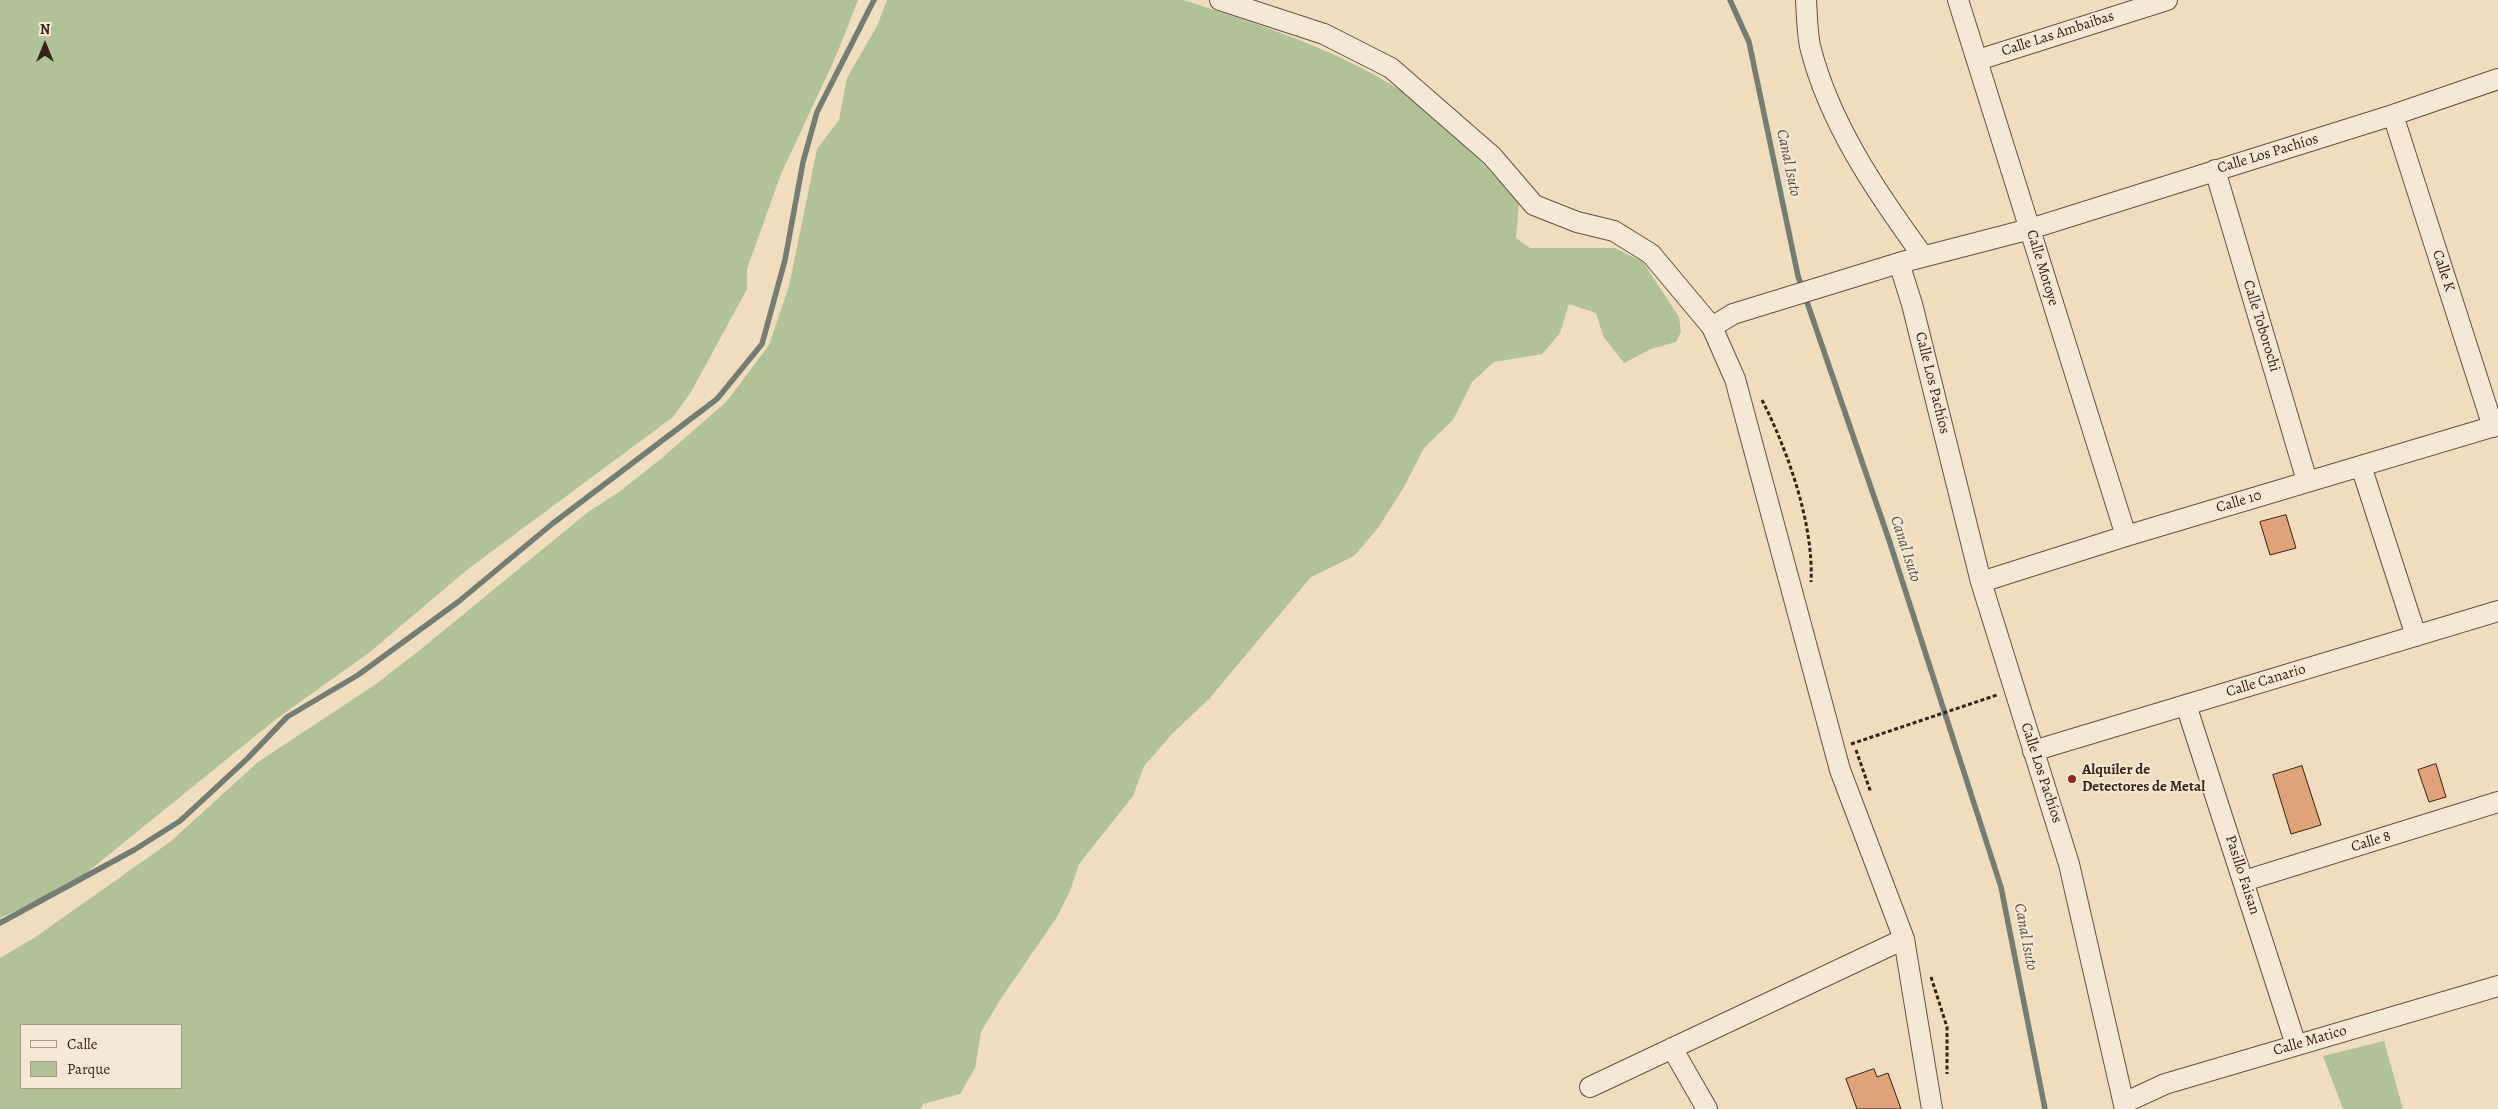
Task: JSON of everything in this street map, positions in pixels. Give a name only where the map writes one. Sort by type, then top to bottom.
[{"type":"street","points":[[1220,0],[1324,34],[1391,68],[1492,156],[1534,205],[1578,222],[1614,231],[1651,254],[1712,327],[1735,379],[1840,770],[1904,939],[1932,1109]]},
{"type":"street","points":[[1806,0],[1810,44],[1820,80],[1839,122],[1882,200],[1923,256]]},
{"type":"street","name":"Calle Motoye","points":[[1958,0],[2126,536]]},
{"type":"street","name":"Calle Las Ambaibas","points":[[1978,60],[2168,0]]},
{"type":"street","name":"Calle Los Pachíos","points":[[2124,1106],[2069,864],[1981,582],[1912,304],[1899,263],[2030,229],[2393,115],[2498,79]]},
{"type":"street","name":"Calle K","points":[[2393,115],[2495,426]]},
{"type":"street","name":"Calle Toborochi","points":[[2215,170],[2307,481]]},
{"type":"street","points":[[1712,327],[1733,314],[1899,263]]},
{"type":"street","name":"Calle 10","points":[[1981,582],[2307,481],[2495,426]]},
{"type":"street","points":[[2361,466],[2416,636]]},
{"type":"street","name":"Calle Canario","points":[[2033,751],[2498,611]]},
{"type":"street","name":"Pasillo Faisan","points":[[2186,705],[2296,1045]]},
{"type":"street","name":"Calle 8","points":[[2244,881],[2498,802]]},
{"type":"street","points":[[1590,1087],[1904,939]]},
{"type":"street","name":"Calle Matico","points":[[2124,1106],[2165,1084],[2498,986]]},
{"type":"street","points":[[1672,1048],[1707,1109]]},
{"type":"path","points":[[1759,394],[1786,454],[1802,509],[1812,561],[1811,585]]},
{"type":"path","points":[[1834,748],[1877,736],[2014,689]]},
{"type":"path","points":[[1851,735],[1874,800]]},
{"type":"path","points":[[1929,970],[1947,1027],[1947,1076]]},
{"type":"green space","points":[[0,0],[858,0],[836,56],[781,174],[747,269],[747,289],[691,392],[673,417],[468,569],[370,652],[275,720],[69,887],[0,918]]},
{"type":"green space","points":[[887,0],[1183,0],[1243,19],[1302,41],[1360,67],[1414,99],[1457,135],[1519,203],[1516,238],[1530,248],[1615,248],[1643,262],[1679,317],[1681,332],[1676,342],[1651,349],[1624,363],[1603,336],[1596,313],[1569,304],[1560,333],[1542,354],[1494,362],[1472,382],[1453,420],[1424,448],[1404,487],[1378,528],[1354,556],[1311,577],[1209,699],[1173,733],[1144,766],[1133,796],[1079,864],[1070,891],[1057,917],[1000,1000],[981,1032],[975,1068],[960,1094],[923,1104],[921,1109],[0,1109],[0,958],[34,938],[170,842],[258,762],[376,684],[588,512],[619,492],[662,458],[727,401],[769,345],[789,286],[817,149],[839,120],[847,78],[877,26]]},
{"type":"green space","points":[[2384,1041],[2403,1109],[2343,1109],[2323,1056]]},
{"type":"building","points":[[2286,515],[2296,548],[2270,555],[2260,522]]},
{"type":"building","points":[[2436,764],[2446,797],[2429,802],[2418,770]]},
{"type":"building","points":[[2302,766],[2321,825],[2291,834],[2273,775]]},
{"type":"building","points":[[1874,1069],[1877,1077],[1888,1073],[1901,1109],[1857,1109],[1846,1079]]},
{"type":"waterway","points":[[0,923],[134,850],[180,821],[248,758],[287,717],[358,675],[458,602],[552,524],[717,399],[762,344],[785,260],[803,162],[817,112],[874,0]]},
{"type":"waterway","name":"Canal Isuto","points":[[1730,0],[1749,42],[1798,276],[1889,540],[2001,887],[2045,1109]]},
{"type":"place","name":"Alquiler de Detectores de Metal","points":[[2072,779]]}]
